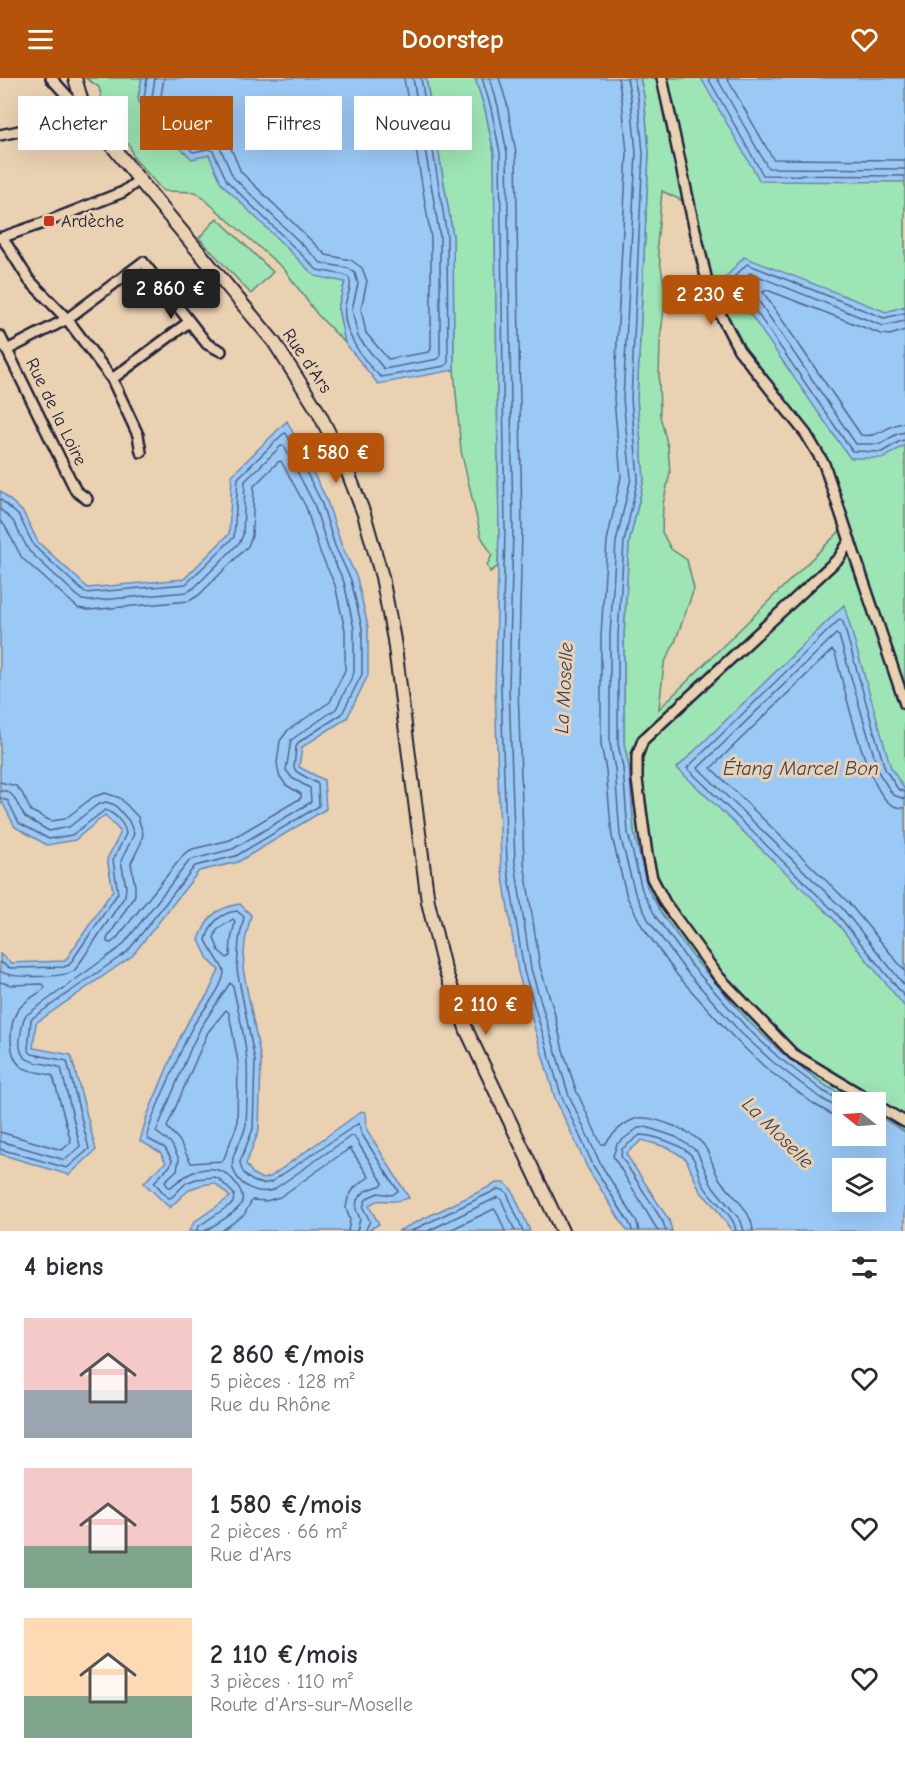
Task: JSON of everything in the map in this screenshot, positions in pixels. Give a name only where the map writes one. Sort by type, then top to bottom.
[{"type":"main road","points":[[75,78],[80,96]]},
{"type":"main road","name":"Rue d'Ars","points":[[115,150],[274,342],[318,411],[345,465],[364,514],[382,577],[394,640],[428,902],[435,934],[467,1031],[562,1231]]},
{"type":"street","name":"Rue d'Ars","points":[[51,78],[67,96]]},
{"type":"street","points":[[662,78],[692,217],[713,300],[739,350],[806,434],[824,464],[905,704]]},
{"type":"street","points":[[0,135],[18,131]]},
{"type":"street","points":[[139,180],[112,196],[1,237],[30,280],[67,319],[112,379],[138,435],[141,452]]},
{"type":"street","points":[[7,350],[67,319],[143,262],[207,344],[221,351]]},
{"type":"street","points":[[112,379],[189,321]]},
{"type":"street","name":"Rue de la Loire","points":[[0,336],[76,491],[87,499]]},
{"type":"street","points":[[850,540],[839,558],[644,740],[637,756],[637,780],[652,878],[665,903],[718,976],[793,1054],[855,1092]]},
{"type":"street","points":[[886,1111],[905,1122]]},
{"type":"green space","points":[[85,78],[142,78],[138,98],[140,100],[140,150],[204,150],[209,154],[222,184],[345,281],[338,308],[345,343],[317,314],[284,269],[196,192],[163,191],[133,157],[128,144],[128,96],[101,96],[99,87]]},
{"type":"green space","points":[[426,78],[475,78],[485,109],[494,153],[499,530],[498,566],[490,572],[487,565],[492,555],[481,536],[461,451],[454,370],[453,236],[438,150],[472,150],[472,96],[429,96]]},
{"type":"green space","points":[[640,78],[905,78],[905,1132],[886,1120],[886,1092],[837,1092],[782,1053],[751,1024],[696,961],[661,913],[647,887],[634,832],[629,767],[624,743],[624,635],[629,543],[644,479],[637,399],[649,152]],"holes":[[[662,191],[689,204],[713,300],[739,350],[824,464],[846,525],[659,709],[664,664],[675,642],[694,589],[687,560],[671,549],[662,532],[663,504],[670,473],[668,447],[660,416],[659,381],[660,340],[666,294],[657,245]]]},
{"type":"green space","points":[[217,218],[273,272],[251,294],[199,238]]},
{"type":"water","points":[[142,78],[426,78],[429,96],[354,96],[354,150],[438,150],[453,236],[454,370],[378,384],[345,343],[338,308],[345,282],[315,276],[222,184],[209,155],[192,159],[182,150],[233,150],[233,96],[140,96],[140,105],[138,98]]},
{"type":"water","name":"La Moselle","points":[[475,78],[640,78],[649,152],[637,399],[644,479],[629,543],[624,635],[624,743],[629,767],[634,832],[647,887],[661,913],[696,961],[751,1024],[782,1053],[837,1092],[832,1092],[832,1146],[886,1146],[886,1120],[905,1132],[905,1231],[732,1231],[700,1191],[686,1159],[669,1148],[642,1140],[626,1154],[669,1220],[672,1231],[627,1231],[588,1169],[555,1098],[518,972],[501,864],[495,688],[499,530],[494,153],[485,109]]},
{"type":"water","points":[[701,78],[905,78],[905,182],[760,181]]},
{"type":"water","points":[[744,257],[886,312],[905,306],[905,445],[884,458],[850,458],[725,278]]},
{"type":"water","points":[[287,421],[326,498],[341,544],[357,578],[368,627],[368,675],[347,718],[302,747],[299,767],[324,780],[326,809],[238,862],[199,871],[132,956],[36,1023],[33,1048],[71,1055],[96,1150],[69,1175],[0,1154],[0,954],[11,963],[65,961],[113,890],[107,859],[120,834],[105,815],[75,840],[47,845],[15,827],[2,802],[0,803],[0,491],[23,512],[38,542],[88,588],[184,579],[229,534],[232,475]]},
{"type":"water","name":"Étang Marcel Bon","points":[[844,605],[891,768],[905,790],[905,1007],[832,917],[677,768]]},
{"type":"water","points":[[240,904],[251,915],[245,941],[243,969],[261,1060],[259,1130],[246,1164],[253,1174],[262,1179],[270,1177],[362,1111],[366,1113],[367,1130],[409,1198],[372,1203],[369,1206],[379,1224],[367,1231],[189,1231],[194,1222],[230,1197],[215,1183],[200,1185],[180,1197],[170,1208],[144,1183],[166,1162],[160,1152],[140,1141],[147,1116],[178,1042],[189,1020],[208,994],[219,970],[208,959],[199,940],[205,925],[213,915],[224,908]]},
{"type":"water","points":[[497,1183],[505,1183],[512,1190],[530,1231],[398,1231]]},
{"type":"place","name":"Ardèche","points":[[49,221]]}]
